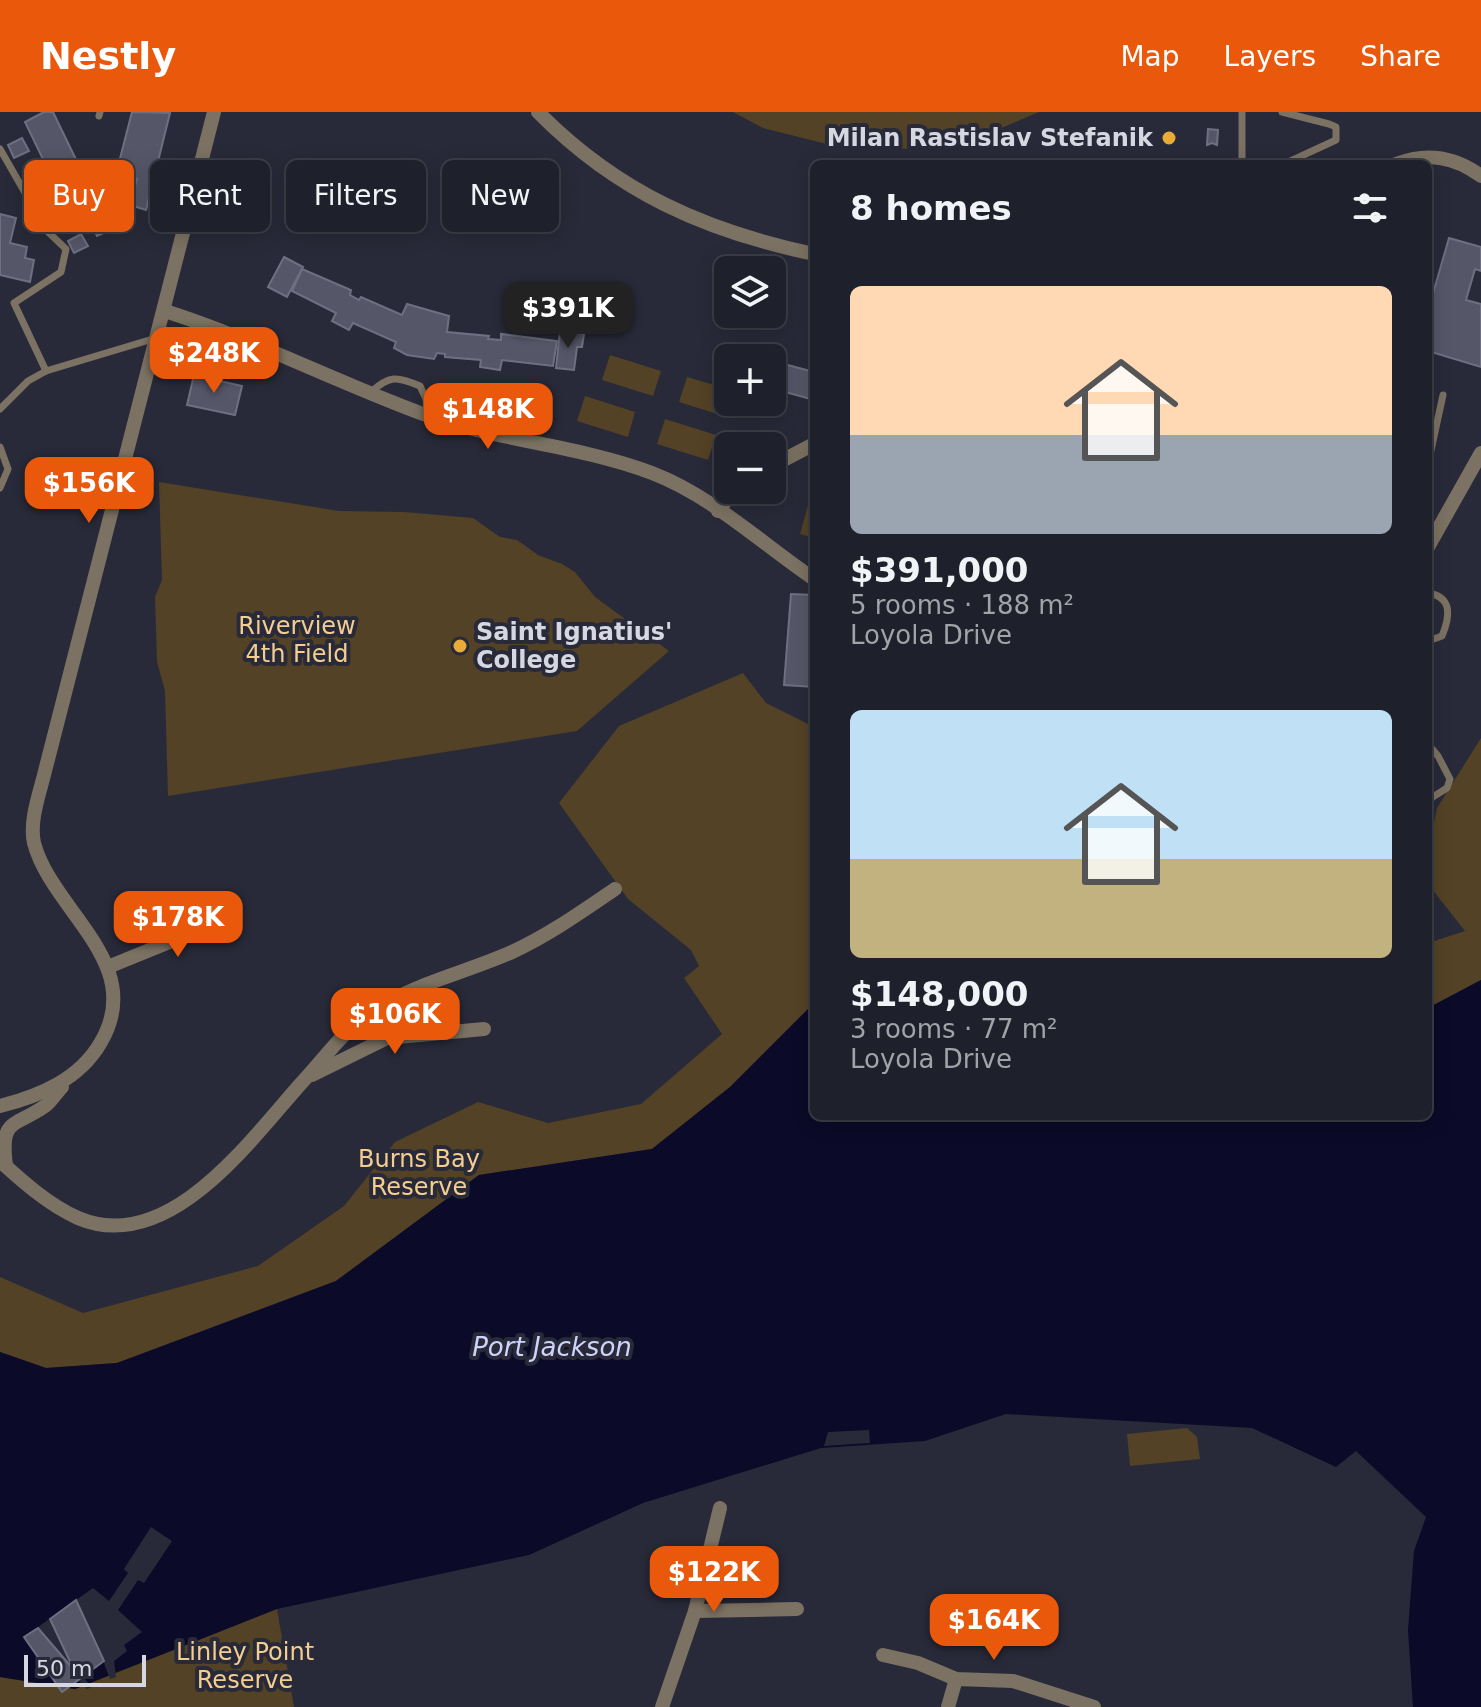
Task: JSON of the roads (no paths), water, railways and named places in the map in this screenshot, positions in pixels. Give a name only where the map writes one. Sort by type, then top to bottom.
[{"type":"street","points":[[214,112],[45,771],[33,829],[34,843],[48,874],[108,967],[113,998],[109,1025],[95,1052],[69,1077],[47,1105],[12,1123],[7,1129],[2,1138],[3,1164],[51,1203],[80,1219],[105,1224],[154,1218],[171,1210],[224,1170],[330,1049],[371,1012],[436,979],[510,953],[555,931],[615,889]]},
{"type":"street","points":[[538,112],[600,166],[652,198],[712,227],[810,253]]},
{"type":"street","points":[[1406,160],[1438,157],[1466,166],[1481,176]]},
{"type":"street","points":[[165,311],[240,337],[427,415],[624,463],[684,488],[810,576]]},
{"type":"street","points":[[786,459],[810,446]]},
{"type":"street","points":[[1432,540],[1481,453]]},
{"type":"street","points":[[718,511],[723,504]]},
{"type":"street","points":[[108,967],[233,916]]},
{"type":"street","points":[[305,1079],[387,1038],[484,1029]]},
{"type":"street","points":[[0,1106],[45,1092],[69,1077]]},
{"type":"street","points":[[662,1707],[695,1611],[720,1508]]},
{"type":"street","points":[[695,1611],[797,1609]]},
{"type":"street","points":[[883,1655],[918,1663],[956,1679],[1013,1681],[1094,1707]]},
{"type":"street","points":[[948,1707],[956,1679]]},
{"type":"lane","points":[[1242,112],[1242,160]]},
{"type":"lane","points":[[1282,112],[1336,127],[1336,140],[1293,160]]},
{"type":"lane","points":[[0,149],[47,231],[66,249],[61,272],[14,303],[46,371]]},
{"type":"lane","points":[[0,409],[28,381],[46,371],[158,338]]},
{"type":"lane","points":[[370,393],[383,380],[401,378],[420,386],[426,399],[427,415]]},
{"type":"lane","points":[[1432,446],[1443,395]]},
{"type":"lane","points":[[0,447],[8,469],[0,488]]},
{"type":"lane","points":[[1432,594],[1445,601],[1449,616],[1442,636],[1432,640]]},
{"type":"lane","points":[[1432,749],[1450,779],[1447,788],[1432,797]]},
{"type":"water","name":"Port Jackson","points":[[1481,980],[1481,1707],[1413,1707],[1408,1630],[1414,1551],[1426,1517],[1356,1451],[1336,1467],[1252,1428],[1006,1414],[925,1441],[821,1448],[643,1503],[529,1555],[277,1609],[75,1689],[0,1677],[0,1352],[46,1368],[117,1363],[336,1281],[479,1175],[652,1149],[730,1087],[810,1007],[810,1120],[1432,1120],[1432,1006]]},
{"type":"place","name":"Milan Rastislav Stefanik","points":[[1169,138]]},
{"type":"place","name":"Saint Ignatius' College","points":[[460,646]]},
{"type":"park label","name":"Riverview 4th Field","points":[[297,640]]},
{"type":"park label","name":"Burns Bay Reserve","points":[[419,1173]]},
{"type":"park label","name":"Linley Point Reserve","points":[[245,1666]]}]
